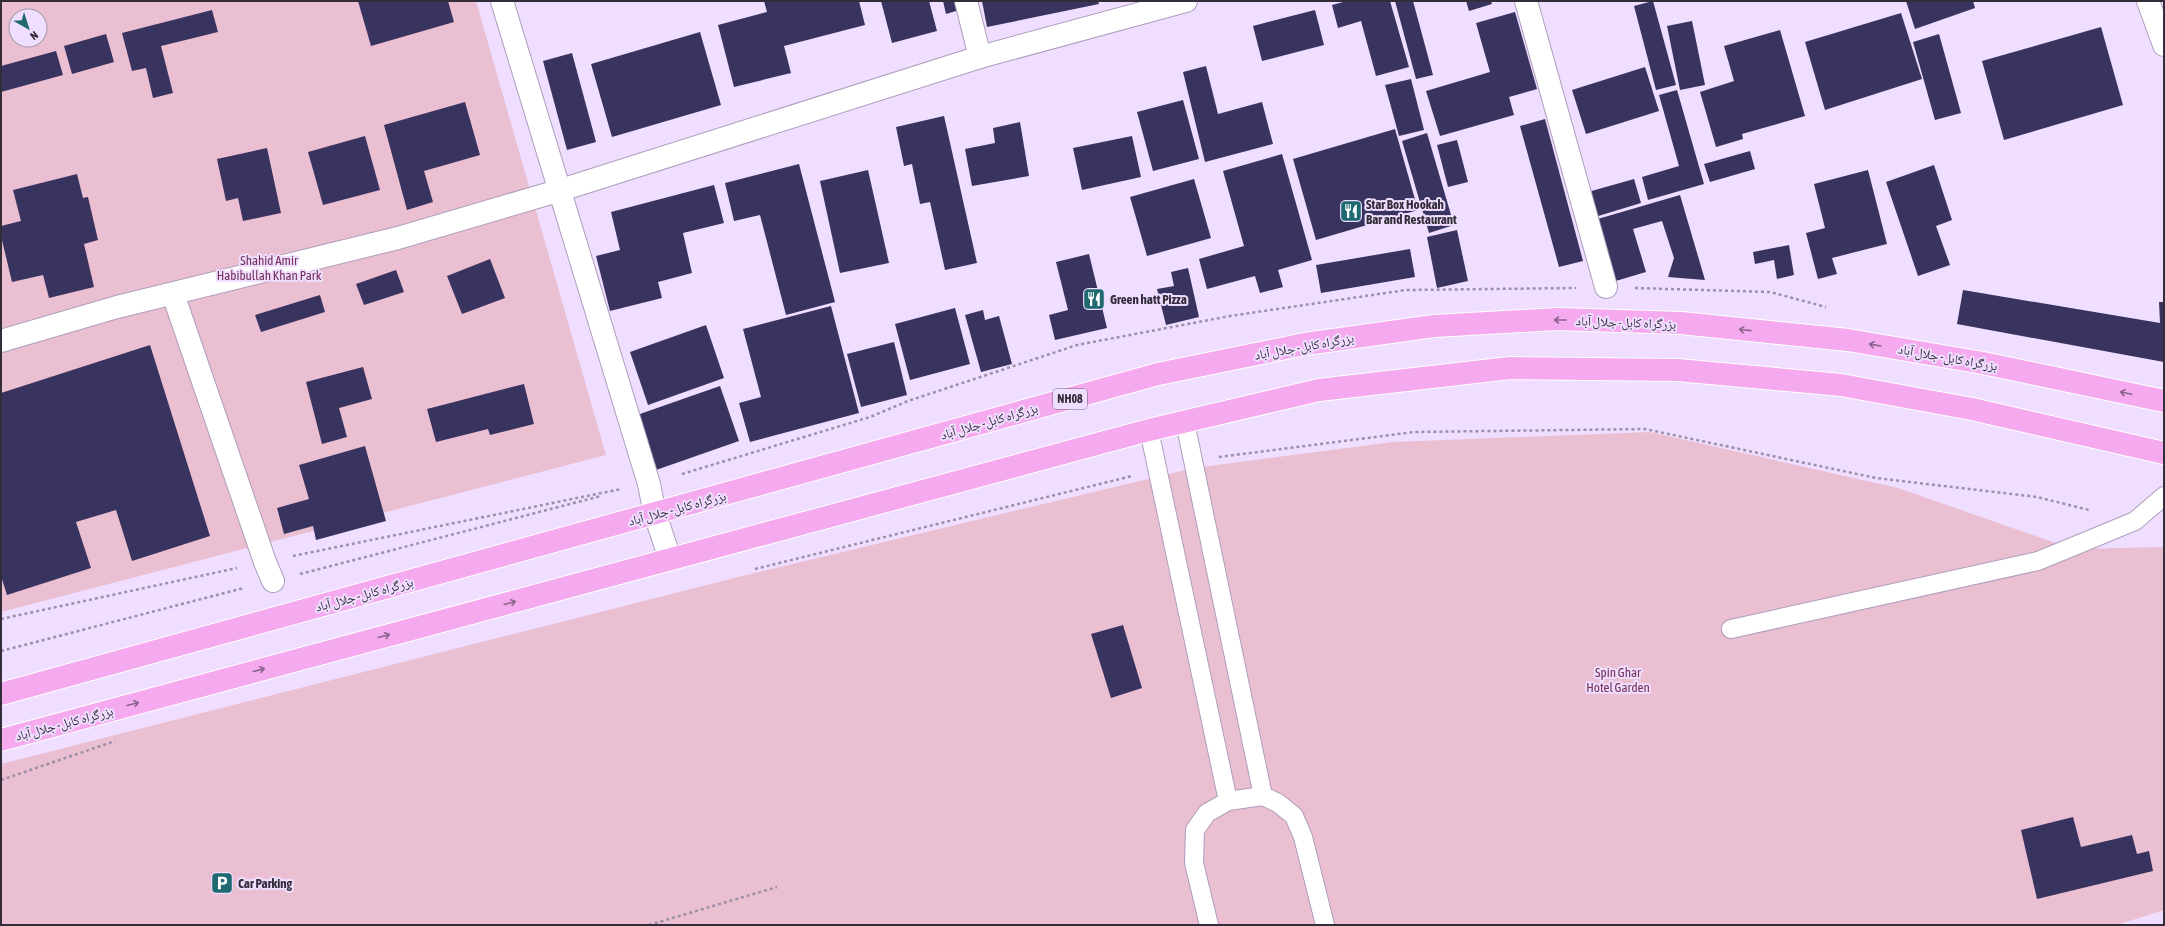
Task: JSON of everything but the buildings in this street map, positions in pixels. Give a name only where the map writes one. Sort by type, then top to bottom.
[{"type":"highway","name":"بزرگراه کابل- جلال آباد","points":[[1,694],[1158,374],[1305,344],[1434,326],[1558,320],[1681,323],[1848,340],[1983,363],[2164,401]]},
{"type":"highway","name":"بزرگراه کابل- جلال آباد","points":[[1,740],[1149,430],[1319,390],[1510,368],[1677,370],[1841,385],[1972,409],[2164,453]]},
{"type":"street","points":[[502,1],[649,484],[655,514],[670,559]]},
{"type":"street","points":[[966,1],[980,57]]},
{"type":"street","points":[[1,341],[117,307],[398,238],[560,190],[980,57],[1186,1]]},
{"type":"street","points":[[1526,1],[1606,288]]},
{"type":"street","points":[[2148,1],[2164,45]]},
{"type":"street","points":[[173,294],[273,580]]},
{"type":"lane","points":[[1185,422],[1263,796]]},
{"type":"lane","points":[[1149,430],[1228,801]]},
{"type":"lane","points":[[1731,628],[2038,561],[2135,521],[2164,496]]},
{"type":"lane","points":[[1209,925],[1194,863],[1196,830],[1207,813],[1228,801],[1263,796],[1278,803],[1294,816],[1303,838],[1325,925]]},
{"type":"path","points":[[1194,461],[1414,432],[1645,429],[1876,478],[2037,498],[2135,521]]},
{"type":"path","points":[[750,570],[1158,469]]},
{"type":"path","points":[[1,651],[649,484]]},
{"type":"path","points":[[1,780],[122,739]]},
{"type":"path","points":[[649,925],[778,887]]},
{"type":"green space","name":"Shahid Amir Habibullah Khan Park","points":[[1,1],[476,1],[606,455],[1,612]]},
{"type":"green space","name":"Spin Ghar Hotel Garden","points":[[1650,432],[1898,488],[2073,549],[2164,547],[2164,910],[2117,925],[1,925],[1,764],[746,575],[1194,468],[1393,442]]},
{"type":"place","name":"Star Box Hookah Bar and Restaurant","points":[[1351,211]]},
{"type":"place","name":"Green hatt Pizza","points":[[1094,299]]},
{"type":"place","name":"Car Parking","points":[[222,883]]}]
